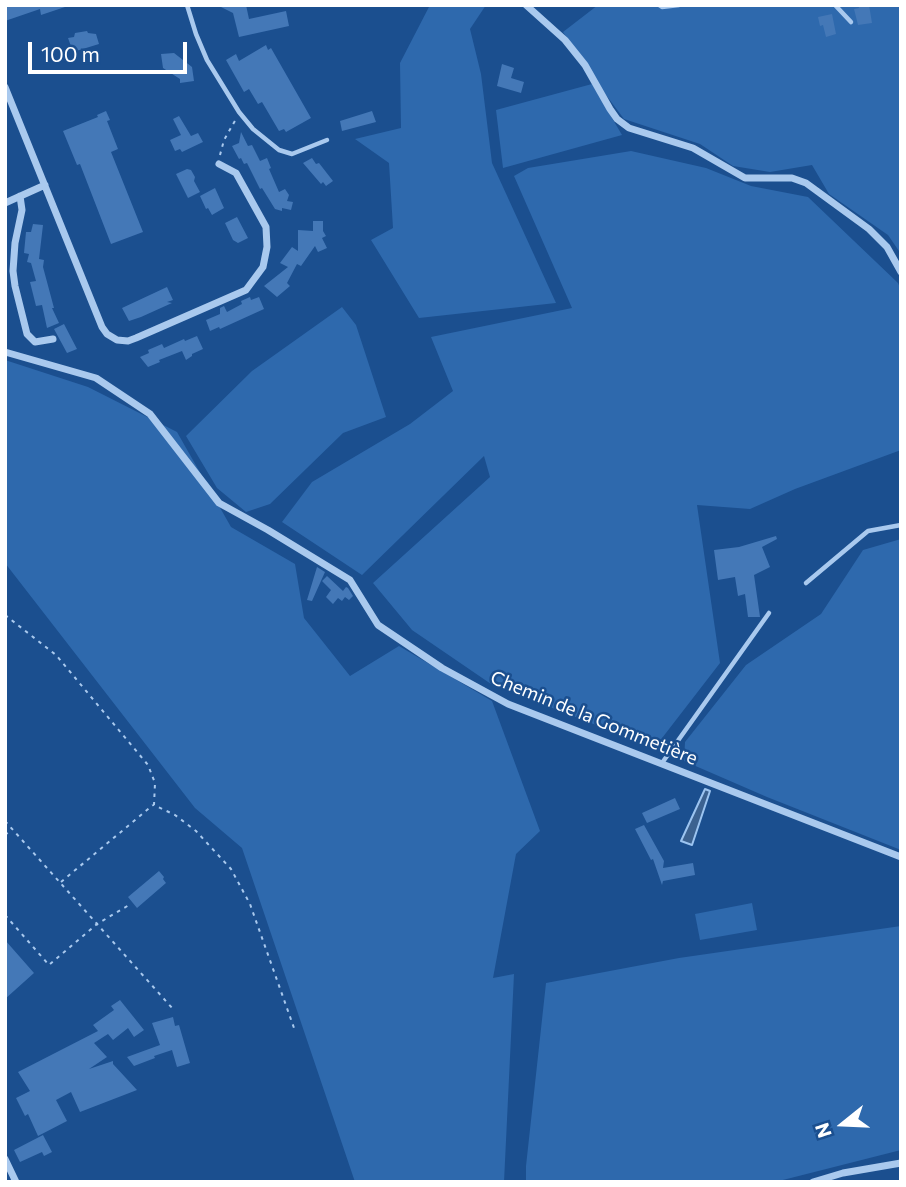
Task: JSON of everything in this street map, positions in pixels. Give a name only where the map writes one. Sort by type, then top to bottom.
[{"type":"street","points":[[526,5],[565,40],[585,65],[617,119],[629,128],[694,148],[745,178],[792,178],[806,183],[869,229],[887,247],[901,272]]},
{"type":"street","points":[[5,87],[102,327],[117,340],[128,341],[246,290],[263,267],[267,247],[266,227],[236,173],[219,164]]},
{"type":"street","points":[[5,203],[45,185]]},
{"type":"street","points":[[20,196],[22,210],[9,271],[27,334],[35,342],[53,339]]},
{"type":"street","name":"Chemin de la Gommetière","points":[[5,352],[96,378],[150,414],[219,503],[350,580],[378,625],[442,668],[508,704],[901,857]]},
{"type":"street","points":[[5,1159],[16,1182]]},
{"type":"street","points":[[813,1182],[843,1173],[901,1163]]},
{"type":"lane","points":[[187,5],[207,60],[239,112],[253,129],[279,150],[292,154],[327,140]]},
{"type":"lane","points":[[659,5],[679,5]]},
{"type":"lane","points":[[835,5],[850,22]]},
{"type":"lane","points":[[806,583],[868,531],[901,525]]},
{"type":"lane","points":[[661,764],[769,613]]},
{"type":"path","points":[[219,164],[222,144],[239,112]]},
{"type":"path","points":[[5,615],[56,655],[148,765],[155,783],[153,805],[60,883]]},
{"type":"path","points":[[153,805],[196,831],[231,869],[250,904],[294,1028]]},
{"type":"path","points":[[5,821],[173,1009]]},
{"type":"path","points":[[5,835],[12,829]]},
{"type":"path","points":[[5,915],[49,965],[97,924],[130,905]]},
{"type":"shaded area","points":[[430,5],[486,5],[470,29],[481,74],[492,163],[556,303],[419,318],[371,240],[393,228],[389,163],[355,139],[401,128],[400,63]]},
{"type":"shaded area","points":[[598,5],[901,5],[901,254],[888,235],[829,194],[812,165],[770,172],[733,166],[700,144],[624,119],[563,32]]},
{"type":"shaded area","points":[[592,84],[622,135],[503,168],[496,110]]},
{"type":"shaded area","points":[[631,151],[706,168],[751,186],[808,197],[898,283],[901,290],[901,450],[795,489],[750,509],[697,505],[720,663],[659,742],[637,741],[491,684],[412,630],[373,583],[490,477],[484,456],[362,575],[282,522],[312,482],[410,424],[453,391],[431,337],[572,308],[514,176],[528,168]]},
{"type":"shaded area","points":[[342,307],[356,325],[386,417],[343,433],[270,504],[246,512],[217,488],[186,436],[252,371]]},
{"type":"shaded area","points":[[5,360],[88,387],[177,432],[231,527],[295,564],[304,618],[350,676],[399,646],[492,701],[540,831],[516,854],[493,978],[514,974],[504,1182],[355,1182],[242,848],[195,808],[5,563]]},
{"type":"shaded area","points":[[901,539],[901,850],[684,761],[685,742],[746,665],[821,614],[863,550]]},
{"type":"shaded area","points":[[705,789],[710,791],[692,845],[681,841]]},
{"type":"shaded area","points":[[752,903],[757,930],[700,940],[695,914]]},
{"type":"shaded area","points":[[901,926],[901,1150],[775,1182],[526,1182],[546,983],[679,958]]},
{"type":"building","points":[[5,5],[65,7],[41,15],[40,9],[5,21]]},
{"type":"building","points":[[217,5],[246,5],[249,19],[286,11],[289,26],[239,37],[233,13]]},
{"type":"building","points":[[858,5],[869,5],[872,23],[858,25],[854,9],[859,8]]},
{"type":"building","points":[[832,14],[836,34],[826,37],[818,17]]},
{"type":"building","points":[[87,31],[96,34],[99,44],[73,52],[68,38],[74,37],[75,33]]},
{"type":"building","points":[[266,45],[268,50],[271,48],[311,118],[286,132],[284,129],[279,131],[262,102],[258,104],[249,89],[244,92],[226,60],[236,54],[239,61]]},
{"type":"building","points":[[174,53],[192,67],[194,81],[180,83],[180,79],[163,68],[161,54]]},
{"type":"building","points":[[502,64],[514,68],[511,78],[524,82],[521,93],[497,86]]},
{"type":"building","points":[[106,111],[118,149],[111,152],[143,232],[111,244],[80,164],[77,165],[63,131]]},
{"type":"building","points":[[372,111],[376,122],[342,131],[340,121]]},
{"type":"building","points":[[179,116],[191,136],[198,133],[203,142],[182,152],[180,149],[175,151],[170,140],[181,135],[173,119]]},
{"type":"building","points":[[241,132],[260,161],[267,158],[279,192],[285,189],[289,195],[287,201],[293,202],[291,210],[275,209],[262,188],[260,189],[247,163],[244,164],[241,158],[239,159],[232,146],[239,143]]},
{"type":"building","points":[[312,158],[333,181],[326,186],[323,182],[321,184],[303,163]]},
{"type":"building","points":[[191,170],[195,177],[194,181],[200,192],[188,198],[176,174]]},
{"type":"building","points":[[215,188],[224,208],[212,215],[200,196]]},
{"type":"building","points":[[237,217],[248,238],[238,243],[233,240],[225,223]]},
{"type":"building","points":[[313,221],[323,221],[326,236],[322,238],[327,248],[318,252],[315,246],[301,266],[297,264],[287,283],[290,286],[277,297],[264,286],[288,267],[280,263],[292,247],[298,251],[298,230],[313,231]]},
{"type":"building","points":[[33,224],[43,225],[39,259],[44,260],[43,267],[52,308],[59,323],[47,328],[42,305],[36,306],[30,282],[36,281],[31,263],[27,262],[29,254],[24,253],[26,232],[31,232]]},
{"type":"building","points":[[167,287],[173,300],[167,302],[172,303],[129,321],[122,308]]},
{"type":"building","points":[[250,297],[251,300],[259,297],[264,309],[210,331],[206,320],[220,314],[220,308],[224,306],[227,312]]},
{"type":"building","points":[[64,324],[77,349],[67,353],[54,329]]},
{"type":"building","points":[[197,336],[203,349],[186,360],[182,351],[148,367],[140,357],[162,344],[164,348]]},
{"type":"building","points":[[776,536],[777,539],[762,547],[770,567],[754,575],[760,617],[748,617],[745,594],[738,596],[735,577],[718,580],[714,550],[739,547]]},
{"type":"building","points":[[317,567],[325,572],[312,601],[307,600]]},
{"type":"building","points":[[327,576],[343,591],[348,588],[353,596],[349,600],[345,597],[342,601],[338,598],[333,604],[326,597],[331,590],[322,581]]},
{"type":"building","points":[[675,798],[680,809],[647,823],[642,813]]},
{"type":"building","points":[[644,825],[664,861],[663,868],[693,863],[695,875],[663,881],[662,885],[653,859],[651,860],[635,829]]},
{"type":"building","points":[[159,871],[166,883],[137,908],[128,897]]},
{"type":"building","points":[[5,940],[34,973],[5,999]]},
{"type":"building","points":[[120,1000],[144,1030],[134,1037],[128,1028],[113,1040],[108,1034],[94,1043],[107,1057],[89,1069],[113,1061],[137,1090],[80,1112],[71,1092],[56,1100],[67,1121],[38,1136],[28,1114],[25,1116],[16,1098],[30,1091],[18,1072],[98,1031],[93,1025],[114,1010],[111,1006]]},
{"type":"building","points":[[173,1017],[175,1026],[179,1025],[190,1063],[177,1067],[172,1050],[134,1066],[127,1057],[160,1045],[152,1023]]},
{"type":"building","points":[[43,1135],[52,1152],[44,1156],[42,1152],[20,1162],[14,1150]]}]
